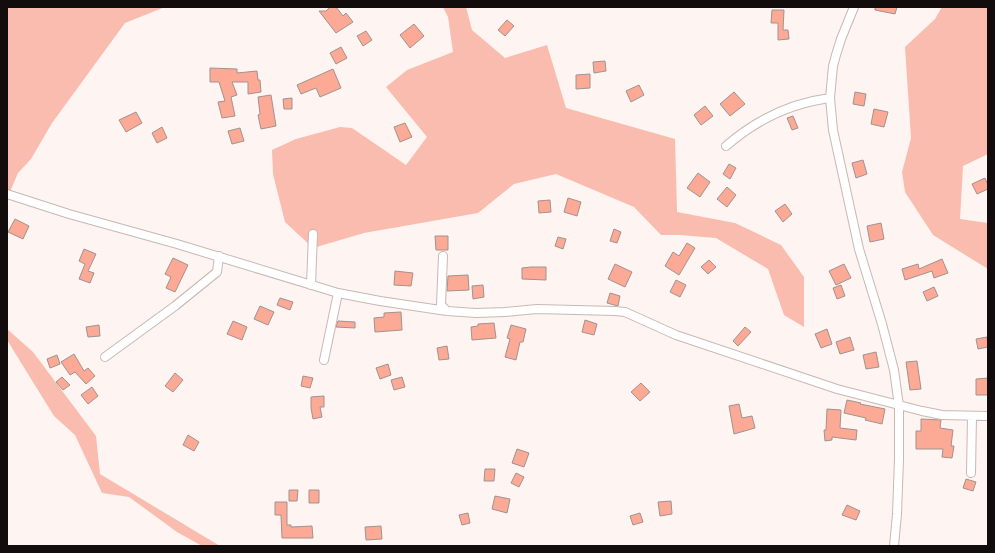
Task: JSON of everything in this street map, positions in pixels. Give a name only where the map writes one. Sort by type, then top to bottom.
[{"type":"street","points":[[854,7],[834,61],[830,98],[833,130],[842,177],[862,262],[882,324],[894,370],[899,406],[899,459],[894,546]]},
{"type":"street","points":[[726,146],[739,135],[777,112],[816,100],[830,98]]},
{"type":"street","points":[[7,194],[69,214],[219,256],[338,293],[447,311],[476,313],[537,309],[625,312],[676,335],[806,380],[899,406],[942,414],[988,416]]},
{"type":"street","points":[[311,285],[313,234]]},
{"type":"street","points":[[105,357],[175,306],[217,272],[219,256]]},
{"type":"street","points":[[443,256],[441,305],[447,311]]},
{"type":"street","points":[[324,360],[338,293]]},
{"type":"street","points":[[972,416],[972,473]]},
{"type":"shaded area","points":[[7,7],[165,7],[125,23],[52,123],[31,159],[18,173],[7,199]]},
{"type":"shaded area","points":[[443,7],[466,7],[472,30],[505,58],[547,45],[566,108],[675,139],[677,212],[735,223],[781,245],[804,277],[804,327],[784,315],[768,269],[716,238],[661,235],[634,207],[556,174],[514,184],[478,213],[364,233],[313,248],[285,222],[273,174],[272,150],[296,139],[340,127],[352,128],[406,165],[427,137],[386,87],[407,70],[453,52],[448,17]]},
{"type":"shaded area","points":[[942,7],[988,7],[988,154],[963,166],[960,219],[988,223],[988,269],[933,235],[905,192],[902,172],[911,138],[905,47],[935,19]]},
{"type":"shaded area","points":[[7,329],[33,352],[96,436],[100,474],[220,546],[202,546],[177,532],[129,497],[102,493],[75,435],[54,416],[7,340]]},
{"type":"building","points":[[330,7],[336,7],[343,16],[346,13],[353,22],[336,33],[319,11],[326,11]]},
{"type":"building","points":[[875,7],[897,7],[895,14],[875,10]]},
{"type":"building","points":[[772,10],[784,10],[783,30],[788,30],[789,39],[778,40],[778,23],[771,23]]},
{"type":"building","points":[[507,20],[514,26],[505,36],[498,30]]},
{"type":"building","points":[[414,24],[424,36],[410,48],[400,35]]},
{"type":"building","points":[[366,31],[372,40],[363,46],[357,36]]},
{"type":"building","points":[[341,47],[347,58],[336,64],[330,53]]},
{"type":"building","points":[[605,61],[606,71],[594,73],[593,62]]},
{"type":"building","points":[[210,68],[237,69],[237,73],[257,71],[258,80],[260,80],[261,92],[248,94],[248,82],[232,82],[237,95],[231,97],[235,116],[222,118],[218,102],[225,101],[219,82],[210,82]]},
{"type":"building","points":[[333,69],[341,88],[320,97],[316,88],[301,94],[297,85]]},
{"type":"building","points":[[590,74],[590,88],[576,89],[576,75]]},
{"type":"building","points":[[639,85],[644,95],[631,102],[626,91]]},
{"type":"building","points":[[734,92],[745,104],[730,116],[720,104]]},
{"type":"building","points":[[855,92],[866,94],[864,106],[853,104]]},
{"type":"building","points":[[271,95],[276,126],[261,129],[258,115],[260,114],[258,97]]},
{"type":"building","points":[[292,98],[292,109],[284,109],[283,99]]},
{"type":"building","points":[[705,106],[713,116],[701,125],[694,115]]},
{"type":"building","points":[[874,109],[888,112],[884,127],[871,124]]},
{"type":"building","points":[[136,112],[142,123],[126,132],[119,120]]},
{"type":"building","points":[[793,116],[798,128],[792,130],[787,118]]},
{"type":"building","points":[[405,123],[412,137],[400,142],[394,127]]},
{"type":"building","points":[[162,127],[167,138],[157,143],[152,133]]},
{"type":"building","points":[[240,128],[244,141],[232,144],[228,131]]},
{"type":"building","points":[[863,160],[867,174],[856,178],[852,163]]},
{"type":"building","points":[[729,164],[736,168],[730,179],[723,174]]},
{"type":"building","points":[[698,173],[710,182],[700,197],[687,188]]},
{"type":"building","points":[[985,178],[988,189],[977,194],[972,184]]},
{"type":"building","points":[[727,187],[736,195],[727,207],[717,199]]},
{"type":"building","points":[[568,198],[581,202],[577,216],[564,212]]},
{"type":"building","points":[[550,200],[551,212],[539,213],[538,201]]},
{"type":"building","points":[[785,204],[792,214],[783,222],[775,211]]},
{"type":"building","points":[[15,219],[29,226],[23,239],[8,232]]},
{"type":"building","points":[[881,223],[884,239],[870,242],[867,226]]},
{"type":"building","points":[[614,229],[621,232],[617,243],[610,241]]},
{"type":"building","points":[[435,236],[448,236],[448,250],[436,250]]},
{"type":"building","points":[[558,237],[566,239],[563,249],[555,246]]},
{"type":"building","points":[[687,243],[695,248],[679,275],[665,266],[673,252],[679,256]]},
{"type":"building","points":[[84,249],[96,254],[88,271],[94,273],[90,283],[79,279],[85,264],[79,261]]},
{"type":"building","points":[[173,258],[188,265],[175,292],[166,288],[171,277],[165,274]]},
{"type":"building","points":[[942,259],[948,273],[934,278],[932,271],[905,280],[902,269],[918,264],[919,269]]},
{"type":"building","points":[[709,260],[716,267],[708,274],[701,267]]},
{"type":"building","points":[[615,264],[632,272],[625,287],[608,279]]},
{"type":"building","points":[[844,264],[851,278],[836,285],[829,271]]},
{"type":"building","points":[[546,267],[546,280],[522,279],[522,268]]},
{"type":"building","points":[[395,271],[413,273],[411,286],[394,285]]},
{"type":"building","points":[[468,275],[469,290],[447,291],[448,276]]},
{"type":"building","points":[[676,280],[686,285],[680,297],[670,292]]},
{"type":"building","points":[[483,285],[484,297],[473,299],[472,286]]},
{"type":"building","points":[[841,285],[845,296],[837,299],[833,288]]},
{"type":"building","points":[[934,287],[938,296],[927,301],[923,292]]},
{"type":"building","points":[[610,293],[620,296],[618,306],[607,303]]},
{"type":"building","points":[[280,298],[293,302],[290,310],[277,305]]},
{"type":"building","points":[[260,306],[274,312],[268,325],[254,319]]},
{"type":"building","points":[[401,312],[402,330],[375,332],[374,318],[384,317],[384,313]]},
{"type":"building","points":[[585,320],[597,324],[594,335],[582,332]]},
{"type":"building","points":[[233,321],[247,327],[242,340],[227,334]]},
{"type":"building","points":[[338,321],[355,322],[355,328],[336,327]]},
{"type":"building","points":[[494,323],[496,338],[472,340],[471,327],[478,326],[478,324]]},
{"type":"building","points":[[99,325],[100,336],[88,337],[86,327]]},
{"type":"building","points":[[511,325],[526,329],[523,342],[520,342],[516,360],[505,357],[510,339],[507,338]]},
{"type":"building","points":[[745,327],[751,332],[738,346],[733,341]]},
{"type":"building","points":[[827,329],[832,344],[821,348],[815,334]]},
{"type":"building","points":[[850,337],[854,350],[840,354],[836,342]]},
{"type":"building","points":[[987,337],[988,347],[978,349],[976,339]]},
{"type":"building","points":[[447,346],[449,359],[439,360],[437,348]]},
{"type":"building","points":[[876,352],[879,367],[866,369],[863,355]]},
{"type":"building","points":[[74,354],[84,371],[88,368],[95,376],[86,384],[75,372],[70,375],[61,362]]},
{"type":"building","points":[[57,355],[60,364],[50,368],[47,359]]},
{"type":"building","points":[[917,361],[921,389],[910,390],[906,362]]},
{"type":"building","points":[[388,364],[391,375],[380,379],[376,368]]},
{"type":"building","points":[[175,373],[183,380],[173,392],[165,386]]},
{"type":"building","points":[[303,376],[313,378],[310,388],[301,386]]},
{"type":"building","points":[[62,377],[70,385],[63,390],[56,382]]},
{"type":"building","points":[[402,377],[405,387],[394,390],[391,380]]},
{"type":"building","points":[[988,378],[988,395],[976,395],[976,379]]},
{"type":"building","points":[[641,383],[650,392],[640,401],[631,392]]},
{"type":"building","points":[[92,387],[98,396],[88,404],[81,395]]},
{"type":"building","points":[[324,396],[324,407],[320,407],[322,417],[313,419],[311,397]]},
{"type":"building","points":[[847,400],[885,409],[882,424],[865,420],[866,418],[844,413]]},
{"type":"building","points":[[739,404],[742,418],[752,416],[755,428],[734,434],[729,406]]},
{"type":"building","points":[[827,409],[841,410],[840,428],[857,430],[856,440],[832,437],[832,440],[825,441],[824,430],[826,430]]},
{"type":"building","points":[[921,419],[941,420],[940,428],[953,430],[951,446],[954,446],[952,458],[942,457],[943,449],[916,449],[916,431],[921,431]]},
{"type":"building","points":[[188,435],[199,442],[194,451],[183,445]]},
{"type":"building","points":[[517,449],[529,453],[524,467],[512,463]]},
{"type":"building","points":[[485,469],[495,469],[494,481],[484,481]]},
{"type":"building","points":[[516,473],[524,477],[519,487],[511,483]]},
{"type":"building","points":[[966,479],[976,482],[973,491],[963,488]]},
{"type":"building","points":[[289,490],[298,490],[297,501],[289,501]]},
{"type":"building","points":[[309,490],[319,490],[319,503],[309,503]]},
{"type":"building","points":[[495,496],[510,499],[507,513],[492,509]]},
{"type":"building","points":[[671,501],[672,514],[660,516],[658,502]]},
{"type":"building","points":[[275,502],[287,502],[287,525],[291,525],[291,527],[312,526],[313,538],[282,538],[281,515],[275,515]]},
{"type":"building","points":[[847,505],[860,511],[856,520],[842,515]]},
{"type":"building","points":[[468,513],[470,523],[462,525],[459,515]]},
{"type":"building","points":[[640,513],[643,522],[633,525],[630,516]]},
{"type":"building","points":[[381,526],[382,539],[366,540],[365,527]]}]
